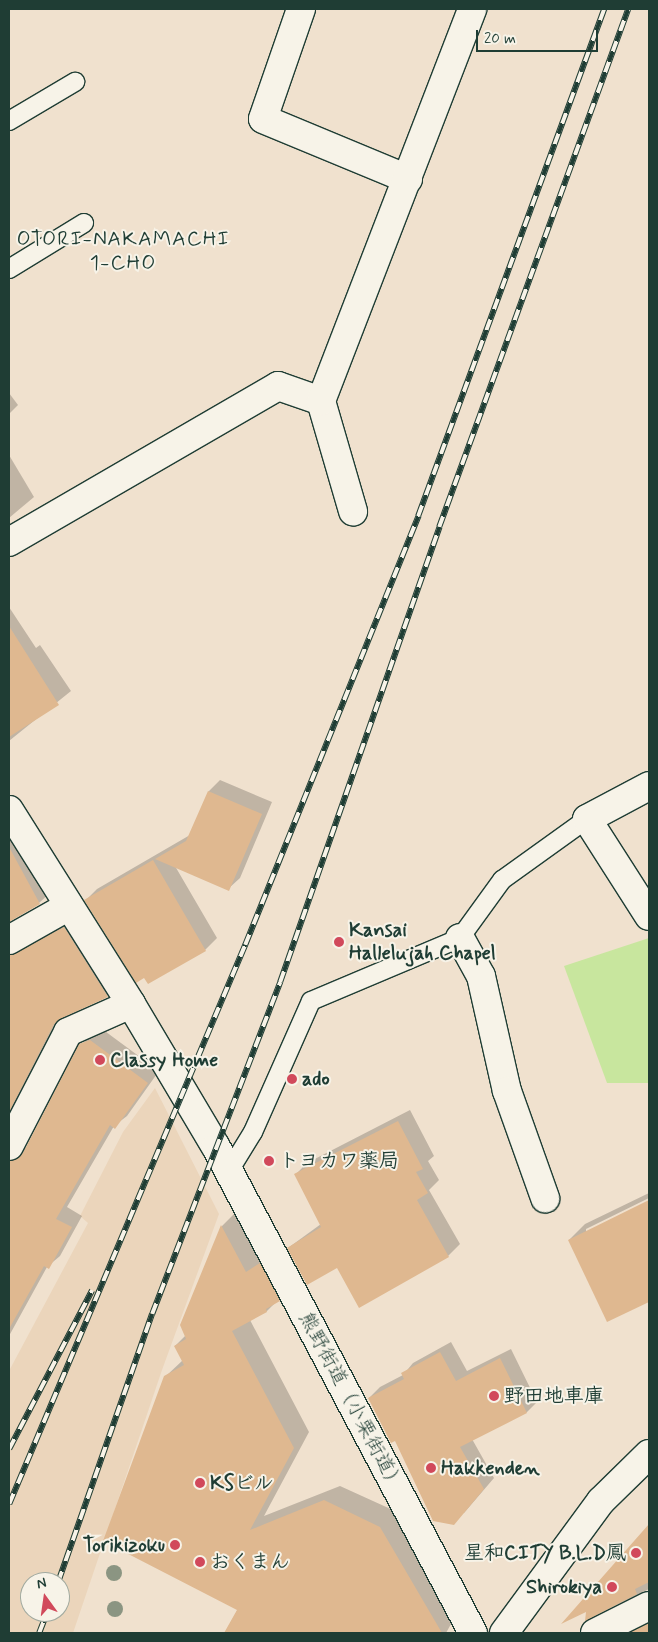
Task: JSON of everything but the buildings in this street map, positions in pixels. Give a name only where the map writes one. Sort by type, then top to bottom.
[{"type":"street","points":[[301,9],[263,119],[408,179]]},
{"type":"street","points":[[353,511],[321,401],[472,9]]},
{"type":"street","points":[[9,542],[278,386],[321,401]]},
{"type":"street","points":[[649,786],[587,819],[649,916]]},
{"type":"street","points":[[9,810],[131,1004],[68,1032],[9,1146]]},
{"type":"street","points":[[9,940],[69,906]]},
{"type":"street","points":[[460,938],[482,976],[507,1091],[545,1198]]},
{"type":"street","name":"熊野街道（小栗街道）","points":[[131,1004],[229,1170],[473,1633]]},
{"type":"street","points":[[504,1633],[601,1501],[649,1454]]},
{"type":"street","points":[[595,1633],[649,1606]]},
{"type":"lane","points":[[9,121],[75,82]]},
{"type":"lane","points":[[9,269],[84,223]]},
{"type":"lane","points":[[229,1170],[253,1132],[311,1001],[460,938],[502,880],[587,819]]},
{"type":"shaded area","points":[[155,1088],[219,1214],[162,1370],[73,1633],[9,1633],[9,1371],[88,1223],[80,1216],[123,1132]]},
{"type":"green space","points":[[649,938],[649,1083],[607,1083],[564,966]]},
{"type":"railway","points":[[9,1504],[245,945],[418,516],[604,9]]},
{"type":"railway","points":[[62,1572],[152,1314],[280,982],[439,527],[628,9]]},
{"type":"railway","points":[[9,1449],[92,1290]]},
{"type":"railway","points":[[39,1633],[43,1622]]},
{"type":"place","name":"Kansai Hallelujah Chapel","points":[[339,942]]},
{"type":"place","name":"Classy Home","points":[[100,1060]]},
{"type":"place","name":"ado","points":[[292,1079]]},
{"type":"place","name":"トヨカワ薬局","points":[[269,1161]]},
{"type":"place","name":"野田地車庫","points":[[494,1396]]},
{"type":"place","name":"Hakkenden","points":[[431,1468]]},
{"type":"place","name":"KSビル","points":[[200,1483]]},
{"type":"place","name":"Torikizoku","points":[[175,1545]]},
{"type":"place","name":"星和CITY B.L.D鳳","points":[[636,1553]]},
{"type":"place","name":"おくまん","points":[[200,1562]]},
{"type":"place","name":"Shirokiya","points":[[612,1587]]},
{"type":"district","name":"OTORI-NAKAMACHI 1-CHO","points":[[123,251]]}]
